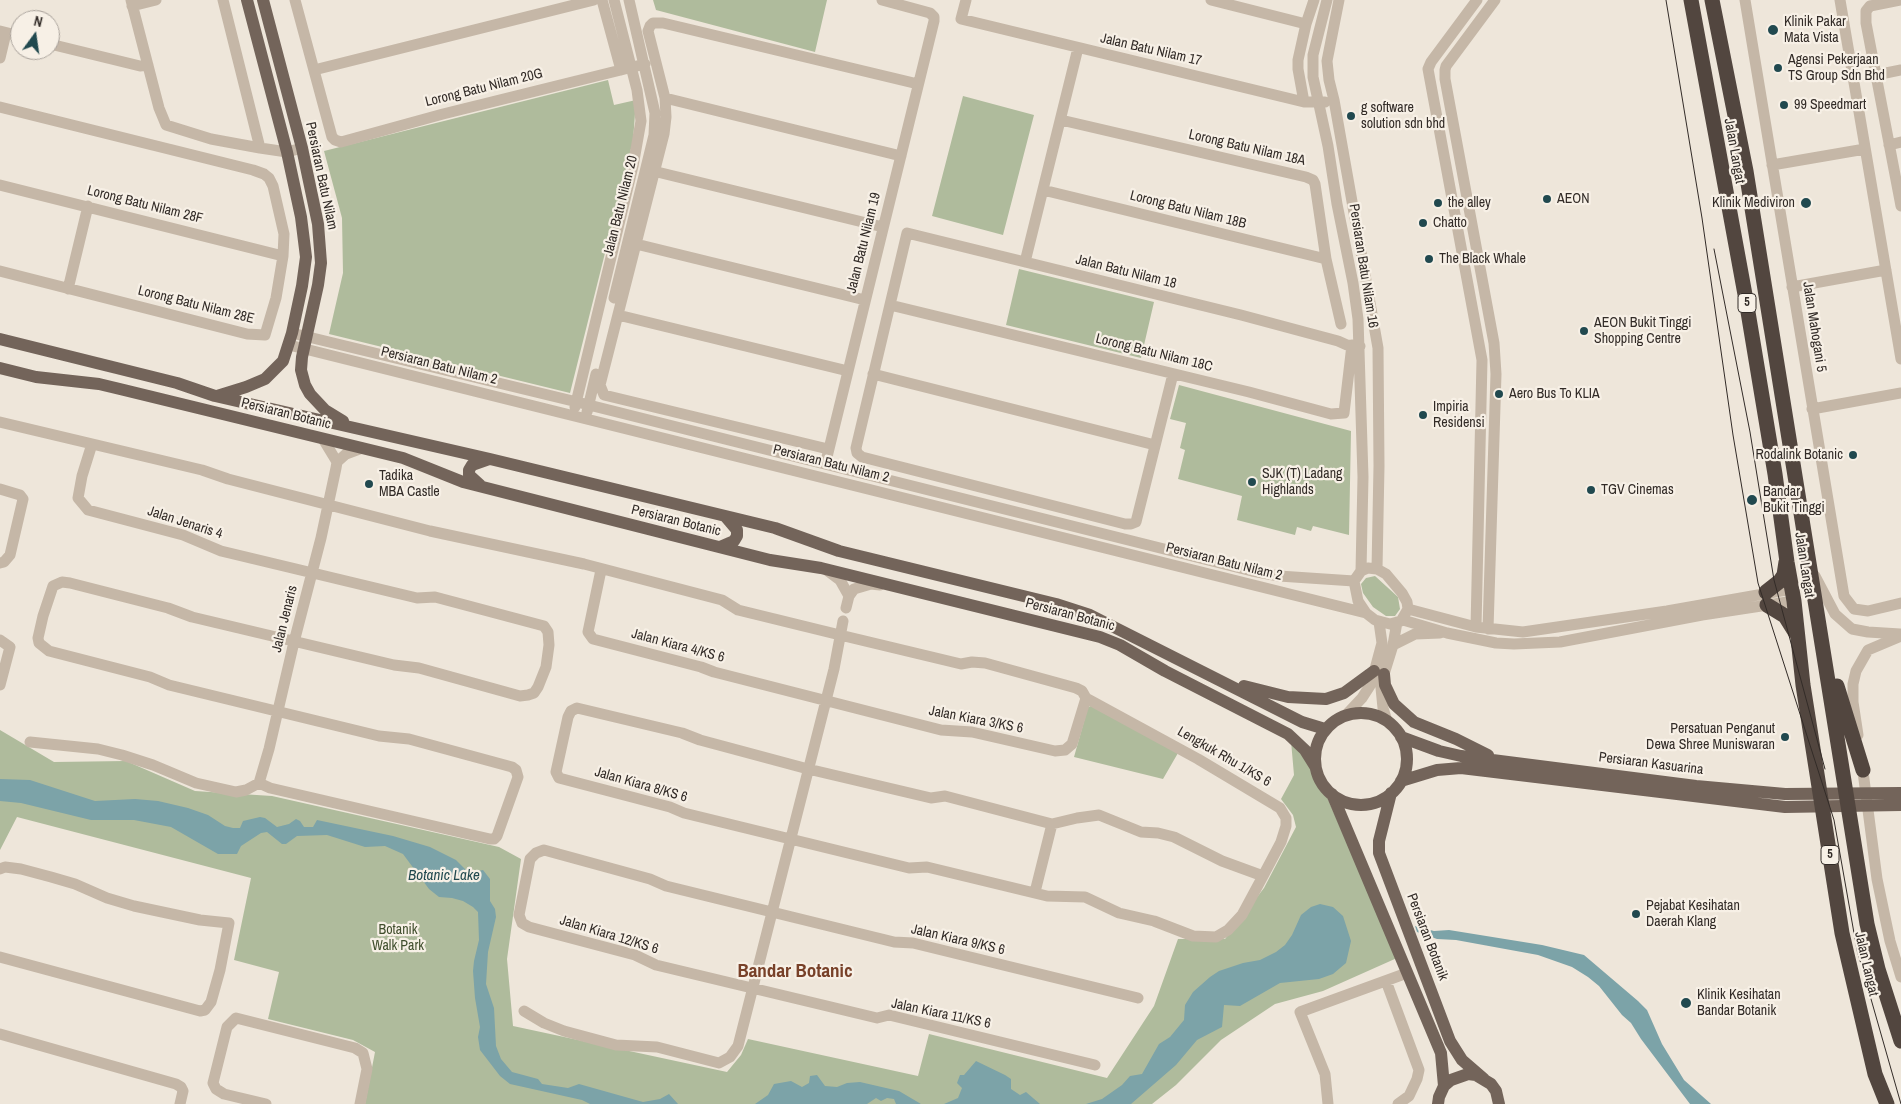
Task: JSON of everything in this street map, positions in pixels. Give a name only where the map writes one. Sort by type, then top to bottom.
[{"type":"highway","name":"Jalan Langat","points":[[1691,0],[1746,300],[1775,474],[1786,562],[1796,594],[1797,635],[1803,685],[1842,933],[1875,1074],[1887,1104]]},
{"type":"highway","name":"Jalan Langat","points":[[1712,0],[1746,171],[1867,924],[1878,969],[1901,1041]]},
{"type":"highway","name":"5","points":[[1797,488],[1795,513],[1804,579],[1796,594],[1805,596],[1808,603],[1831,762],[1845,789]]},
{"type":"highway","points":[[1786,562],[1784,575],[1766,599],[1785,616],[1797,635]]},
{"type":"highway","points":[[1824,654],[1832,671],[1863,770]]},
{"type":"main road","name":"Persiaran Batu Nilam","points":[[215,396],[265,379],[283,361],[291,339],[306,257],[301,217],[287,152],[246,0]]},
{"type":"main road","name":"Persiaran Batu Nilam","points":[[263,0],[302,148],[318,224],[321,263],[305,342],[302,370],[305,385],[310,394],[325,410],[353,427]]},
{"type":"main road","name":"Persiaran Botanic","points":[[0,339],[177,383],[215,396],[490,459],[775,528],[839,551],[1071,609],[1110,625],[1302,722],[1325,729]]},
{"type":"main road","name":"Persiaran Botanic","points":[[0,368],[36,377],[99,384],[403,458],[463,482],[482,487],[770,560],[821,568],[1100,637],[1120,645],[1165,671],[1288,734],[1305,750],[1315,766]]},
{"type":"main road","points":[[482,487],[468,475],[469,470],[472,465],[490,459]]},
{"type":"main road","points":[[720,547],[734,541],[737,536],[737,530],[726,517]]},
{"type":"main road","points":[[1216,678],[1288,697],[1326,699],[1344,694],[1379,673],[1394,704],[1414,722],[1456,739],[1495,759]]},
{"type":"main road","points":[[1356,713],[1367,713],[1388,722],[1401,737],[1406,751],[1406,766],[1401,781],[1392,793],[1381,800],[1368,804],[1355,804],[1343,801],[1332,794],[1321,781],[1315,766],[1315,753],[1318,741],[1325,729],[1338,719],[1356,713]]},
{"type":"main road","name":"Persiaran Kasuarina","points":[[1401,737],[1439,751],[1460,756],[1495,759],[1785,807],[1901,806]]},
{"type":"main road","name":"Persiaran Kasuarina","points":[[1401,781],[1437,770],[1461,768],[1698,792],[1786,794],[1901,792]]},
{"type":"main road","name":"Persiaran Botanik","points":[[1392,793],[1379,841],[1379,853],[1450,1041],[1462,1060],[1496,1091],[1500,1104]]},
{"type":"main road","points":[[1332,794],[1441,1053],[1444,1086],[1437,1104]]},
{"type":"main road","points":[[1444,1086],[1451,1080],[1468,1074],[1484,1079]]},
{"type":"main road","points":[[1875,1074],[1881,1104]]},
{"type":"street","points":[[156,0],[132,3],[159,108],[166,125],[211,139],[260,148],[287,152],[302,148]]},
{"type":"street","points":[[223,0],[260,148]]},
{"type":"street","points":[[295,0],[314,70],[594,0]]},
{"type":"street","points":[[602,0],[626,68]]},
{"type":"street","name":"Jalan Batu Nilam 20","points":[[573,415],[633,166],[641,121],[640,104],[626,68],[614,0]]},
{"type":"street","name":"Jalan Batu Nilam 20","points":[[585,418],[650,170],[654,134],[655,113],[629,0]]},
{"type":"street","name":"Jalan Batu Nilam 19","points":[[822,477],[934,17],[930,13],[882,0]]},
{"type":"street","name":"Jalan Batu Nilam 17","points":[[966,0],[961,19],[1304,102],[1319,103],[1334,100]]},
{"type":"street","points":[[1211,0],[1306,24]]},
{"type":"street","points":[[1304,102],[1298,60],[1306,24],[1314,0]]},
{"type":"street","name":"Persiaran Batu Nilam 16","points":[[1327,0],[1312,61],[1313,77],[1328,146],[1337,204],[1353,283],[1363,476],[1361,571]]},
{"type":"street","name":"Persiaran Batu Nilam 16","points":[[1340,0],[1327,61],[1378,348],[1379,466],[1376,569]]},
{"type":"street","points":[[1476,0],[1431,62],[1428,69],[1480,351],[1482,373],[1476,627]]},
{"type":"street","points":[[1488,629],[1496,374],[1494,343],[1445,79],[1446,66],[1495,0]]},
{"type":"street","name":"Jalan Mahogani 5","points":[[1745,0],[1844,596],[1854,609],[1861,610],[1901,604]]},
{"type":"street","points":[[1840,0],[1901,359]]},
{"type":"street","points":[[1901,0],[1870,6],[1866,11],[1866,23],[1901,206]]},
{"type":"street","points":[[828,449],[604,395],[600,385],[636,244],[650,170],[664,134],[665,98],[648,31],[653,23],[663,23],[918,84]]},
{"type":"street","points":[[0,58],[3,32]]},
{"type":"street","points":[[60,46],[140,66],[148,65]]},
{"type":"street","points":[[1025,262],[1078,48]]},
{"type":"street","name":"Lorong Batu Nilam 20G","points":[[314,70],[332,137],[341,142],[443,114],[645,64]]},
{"type":"street","points":[[1876,75],[1901,70]]},
{"type":"street","points":[[665,98],[901,156]]},
{"type":"street","name":"Lorong Batu Nilam 28E","points":[[0,107],[253,170],[269,178],[273,186],[284,234],[283,256],[276,298],[265,335],[247,334],[0,271]]},
{"type":"street","name":"Lorong Batu Nilam 18A","points":[[1061,120],[1313,180],[1326,259],[1341,324]]},
{"type":"street","points":[[1888,145],[1901,142]]},
{"type":"street","points":[[1772,164],[1865,148]]},
{"type":"street","points":[[633,166],[883,227]]},
{"type":"street","name":"Lorong Batu Nilam 28F","points":[[0,185],[283,256]]},
{"type":"street","name":"Lorong Batu Nilam 18B","points":[[1043,190],[1326,259]]},
{"type":"street","points":[[68,289],[88,206]]},
{"type":"street","name":"Jalan Batu Nilam 18","points":[[890,305],[907,233],[1338,341],[1357,343]]},
{"type":"street","points":[[636,244],[865,300]]},
{"type":"street","points":[[1792,287],[1886,270]]},
{"type":"street","points":[[890,305],[856,448],[857,453],[862,457],[1125,524],[1136,522],[1173,374]]},
{"type":"street","name":"Lorong Batu Nilam 18C","points":[[890,305],[1332,414],[1344,413],[1357,343]]},
{"type":"street","points":[[618,315],[848,371]]},
{"type":"street","name":"Persiaran Batu Nilam 2","points":[[291,339],[577,402],[1156,547],[1280,576],[1354,581]]},
{"type":"street","name":"Persiaran Batu Nilam 2","points":[[305,342],[573,415],[1366,613]]},
{"type":"street","points":[[1482,373],[1496,374]]},
{"type":"street","points":[[873,374],[1155,445]]},
{"type":"street","points":[[1812,409],[1901,393]]},
{"type":"street","name":"Lengkuk Rhu 1/KS 6","points":[[0,422],[202,470],[228,479],[430,530],[584,564],[601,570],[722,600],[738,610],[961,664],[972,662],[986,663],[1076,688],[1082,691],[1086,698],[1198,759],[1280,808],[1286,818],[1286,826],[1281,842],[1242,915],[1228,930],[1216,937],[1193,936],[1154,921],[1119,913],[1085,897],[1058,897],[1035,892]]},
{"type":"street","points":[[323,439],[337,462],[351,451],[362,448]]},
{"type":"street","name":"Jalan Jenaris 4","points":[[92,444],[82,476],[78,498],[88,510],[183,534],[221,550],[312,572]]},
{"type":"street","name":"Jalan Jenaris","points":[[259,783],[312,572],[337,462]]},
{"type":"street","points":[[0,489],[20,494],[23,499],[10,555],[4,562],[0,563]]},
{"type":"street","points":[[1479,514],[1492,515]]},
{"type":"street","points":[[1153,560],[1156,547]]},
{"type":"street","points":[[1808,558],[1813,573],[1829,605],[1840,620],[1852,629],[1901,635]]},
{"type":"street","points":[[821,568],[834,574],[840,580],[848,602],[859,586],[871,584],[892,586]]},
{"type":"street","points":[[1346,715],[1366,693],[1379,673],[1393,645],[1403,617],[1407,602],[1386,574],[1376,569],[1368,568],[1361,571],[1354,581],[1358,601],[1366,613],[1379,622],[1403,617],[1523,632],[1796,594]]},
{"type":"street","name":"Jalan Kiara 4/KS 6","points":[[601,570],[588,632],[592,639],[826,700]]},
{"type":"street","points":[[30,742],[98,749],[153,765],[196,783],[236,792],[246,790],[259,783],[270,788],[494,839],[498,836],[518,777],[516,770],[512,767],[409,739],[379,736],[169,685],[160,680],[48,651],[39,644],[38,638],[43,616],[53,586],[62,582],[294,642],[394,665],[419,668],[520,696],[534,693],[538,687],[546,667],[549,646],[548,632],[544,626],[435,598],[417,598],[312,572]]},
{"type":"street","points":[[1403,617],[1447,633],[1496,643],[1560,642],[1692,617],[1766,599]]},
{"type":"street","points":[[1454,622],[1464,619],[1472,612],[1477,600]]},
{"type":"street","points":[[524,1011],[544,1023],[577,1036],[616,1045],[657,1047],[719,1063],[730,1057],[738,1046],[826,700],[843,622]]},
{"type":"street","points":[[1379,622],[1382,643],[1379,673],[1382,699],[1388,722]]},
{"type":"street","points":[[1393,645],[1415,634],[1447,633]]},
{"type":"street","points":[[1901,635],[1868,650],[1856,671],[1853,684],[1853,702],[1879,891],[1890,941],[1901,977]]},
{"type":"street","points":[[0,640],[10,647],[0,684]]},
{"type":"street","name":"Jalan Kiara 3/KS 6","points":[[826,700],[941,730],[972,732],[1060,751],[1065,750],[1072,744],[1086,698]]},
{"type":"street","name":"Jalan Kiara 8/KS 6","points":[[808,769],[700,740],[682,733],[577,708],[571,710],[568,718],[556,772],[559,778],[670,807],[684,813],[910,868],[927,867],[1035,892]]},
{"type":"street","points":[[808,769],[931,798],[945,796],[1052,824],[1083,816],[1099,815],[1141,832],[1158,833],[1174,837],[1222,861],[1263,876]]},
{"type":"street","points":[[1035,892],[1052,824]]},
{"type":"street","name":"Jalan Kiara 9/KS 6","points":[[530,858],[544,850],[666,886],[894,942],[913,943],[1138,998]]},
{"type":"street","name":"Jalan Kiara 12/KS 6","points":[[530,858],[519,916],[522,923],[529,927],[636,955],[656,965],[753,987]]},
{"type":"street","points":[[0,868],[21,869],[51,877],[134,906],[200,920],[229,923],[220,970],[211,1002],[205,1010],[200,1011],[0,957]]},
{"type":"street","points":[[1328,1104],[1324,1074],[1300,1012],[1407,973]]},
{"type":"street","points":[[1386,981],[1419,1070],[1409,1096],[1398,1104]]},
{"type":"street","name":"Jalan Kiara 11/KS 6","points":[[753,987],[877,1018],[888,1015],[1095,1065]]},
{"type":"street","points":[[266,1104],[224,1094],[216,1089],[214,1083],[227,1026],[236,1018],[355,1048],[363,1052],[367,1069],[360,1104]]},
{"type":"street","points":[[0,1034],[176,1084],[181,1087],[182,1091],[180,1104]]},
{"type":"green space","points":[[653,0],[827,0],[815,52],[656,10]]},
{"type":"green space","points":[[608,80],[614,105],[636,100],[633,141],[570,393],[329,334],[343,273],[342,218],[324,151]]},
{"type":"green space","points":[[963,96],[1034,115],[1003,235],[932,216]]},
{"type":"green space","points":[[1019,269],[1154,302],[1141,358],[1006,325]]},
{"type":"green space","points":[[1179,385],[1351,431],[1349,535],[1313,526],[1311,531],[1297,527],[1295,535],[1237,520],[1242,496],[1178,479],[1185,450],[1180,448],[1186,423],[1170,419]]},
{"type":"green space","points":[[1375,576],[1398,597],[1400,609],[1395,616],[1386,616],[1373,607],[1363,593],[1361,584],[1366,578]]},
{"type":"green space","points":[[1094,705],[1178,753],[1163,779],[1074,757],[1088,707]]},
{"type":"green space","name":"Botanik Walk Park","points":[[0,730],[54,762],[126,761],[195,791],[272,796],[499,847],[521,859],[507,959],[513,1026],[727,1072],[741,1055],[748,1039],[918,1076],[929,1034],[1107,1078],[1154,1006],[1178,939],[1225,939],[1264,888],[1296,827],[1293,815],[1281,799],[1294,775],[1291,741],[1314,767],[1397,958],[1323,991],[1275,1004],[1221,1040],[1176,1085],[1152,1104],[365,1104],[375,1052],[353,1040],[268,1019],[279,972],[234,960],[251,878],[17,817],[0,850]]},
{"type":"water","name":"Botanic Lake","points":[[0,779],[30,780],[95,801],[135,799],[158,801],[208,815],[225,826],[233,828],[240,828],[243,821],[260,817],[265,818],[277,827],[289,824],[296,819],[304,827],[313,827],[317,820],[393,836],[430,847],[456,860],[469,873],[483,870],[490,879],[490,901],[495,909],[496,917],[488,952],[486,984],[494,1008],[496,1046],[501,1059],[512,1072],[538,1079],[542,1084],[568,1088],[579,1084],[643,1102],[660,1099],[669,1094],[678,1104],[590,1104],[582,1100],[510,1084],[500,1076],[480,1050],[478,1037],[480,1027],[473,971],[479,940],[478,912],[463,901],[439,897],[429,889],[403,854],[385,846],[365,847],[327,835],[297,836],[286,844],[282,844],[267,832],[261,833],[241,846],[237,854],[218,854],[171,827],[134,820],[91,820],[21,803],[0,801]]},
{"type":"water","points":[[1320,904],[1333,907],[1343,916],[1351,941],[1346,963],[1333,974],[1319,979],[1280,983],[1240,1006],[1224,1005],[1222,1027],[1197,1040],[1176,1065],[1131,1104],[1086,1104],[1102,1099],[1122,1085],[1130,1076],[1142,1074],[1159,1044],[1170,1037],[1184,1020],[1185,1005],[1193,992],[1210,977],[1219,971],[1243,963],[1260,960],[1276,952],[1285,945],[1292,935],[1301,915],[1311,907]]},
{"type":"water","points":[[1415,926],[1434,931],[1449,930],[1542,945],[1584,955],[1647,1010],[1662,1044],[1684,1080],[1711,1104],[1690,1104],[1631,1023],[1622,1015],[1599,986],[1572,967],[1538,955],[1456,940],[1437,939],[1417,932]]},
{"type":"water","points":[[976,1061],[1011,1079],[1011,1089],[1020,1095],[1026,1092],[1040,1104],[944,1104],[958,1098],[962,1088],[957,1083],[960,1075],[964,1075]]},
{"type":"water","points":[[817,1075],[825,1086],[837,1087],[847,1083],[860,1082],[899,1091],[921,1104],[896,1104],[894,1099],[887,1098],[881,1101],[876,1098],[867,1104],[755,1104],[768,1095],[774,1084],[791,1081],[802,1087],[809,1083],[810,1076]]},
{"type":"tram line","points":[[1666,0],[1702,218],[1733,435],[1758,583],[1834,820],[1857,950],[1901,1104]]},
{"type":"tram line","points":[[1714,249],[1750,432],[1774,580],[1825,769]]},
{"type":"place","name":"Klinik Pakar Mata Vista","points":[[1773,30]]},
{"type":"place","name":"Agensi Pekerjaan TS Group Sdn Bhd","points":[[1778,68]]},
{"type":"place","name":"99 Speedmart","points":[[1784,105]]},
{"type":"place","name":"g software solution sdn bhd","points":[[1351,116]]},
{"type":"place","name":"AEON","points":[[1547,199]]},
{"type":"place","name":"the alley","points":[[1438,203]]},
{"type":"place","name":"Klinik Mediviron","points":[[1806,203]]},
{"type":"place","name":"Chatto","points":[[1423,223]]},
{"type":"place","name":"The Black Whale","points":[[1429,259]]},
{"type":"place","name":"AEON Bukit Tinggi Shopping Centre","points":[[1584,331]]},
{"type":"place","name":"Aero Bus To KLIA","points":[[1499,394]]},
{"type":"place","name":"Impiria Residensi","points":[[1423,415]]},
{"type":"place","name":"Rodalink Botanic","points":[[1853,455]]},
{"type":"place","name":"SJK (T) Ladang Highlands","points":[[1252,482]]},
{"type":"place","name":"Tadika MBA Castle","points":[[369,484]]},
{"type":"place","name":"TGV Cinemas","points":[[1591,490]]},
{"type":"place","name":"Bandar Bukit Tinggi","points":[[1752,500]]},
{"type":"place","name":"Persatuan Penganut Dewa Shree Muniswaran","points":[[1785,737]]},
{"type":"place","name":"Pejabat Kesihatan Daerah Klang","points":[[1636,914]]},
{"type":"place","name":"Klinik Kesihatan Bandar Botanik","points":[[1686,1003]]},
{"type":"district","name":"Bandar Botanic","points":[[795,972]]}]
